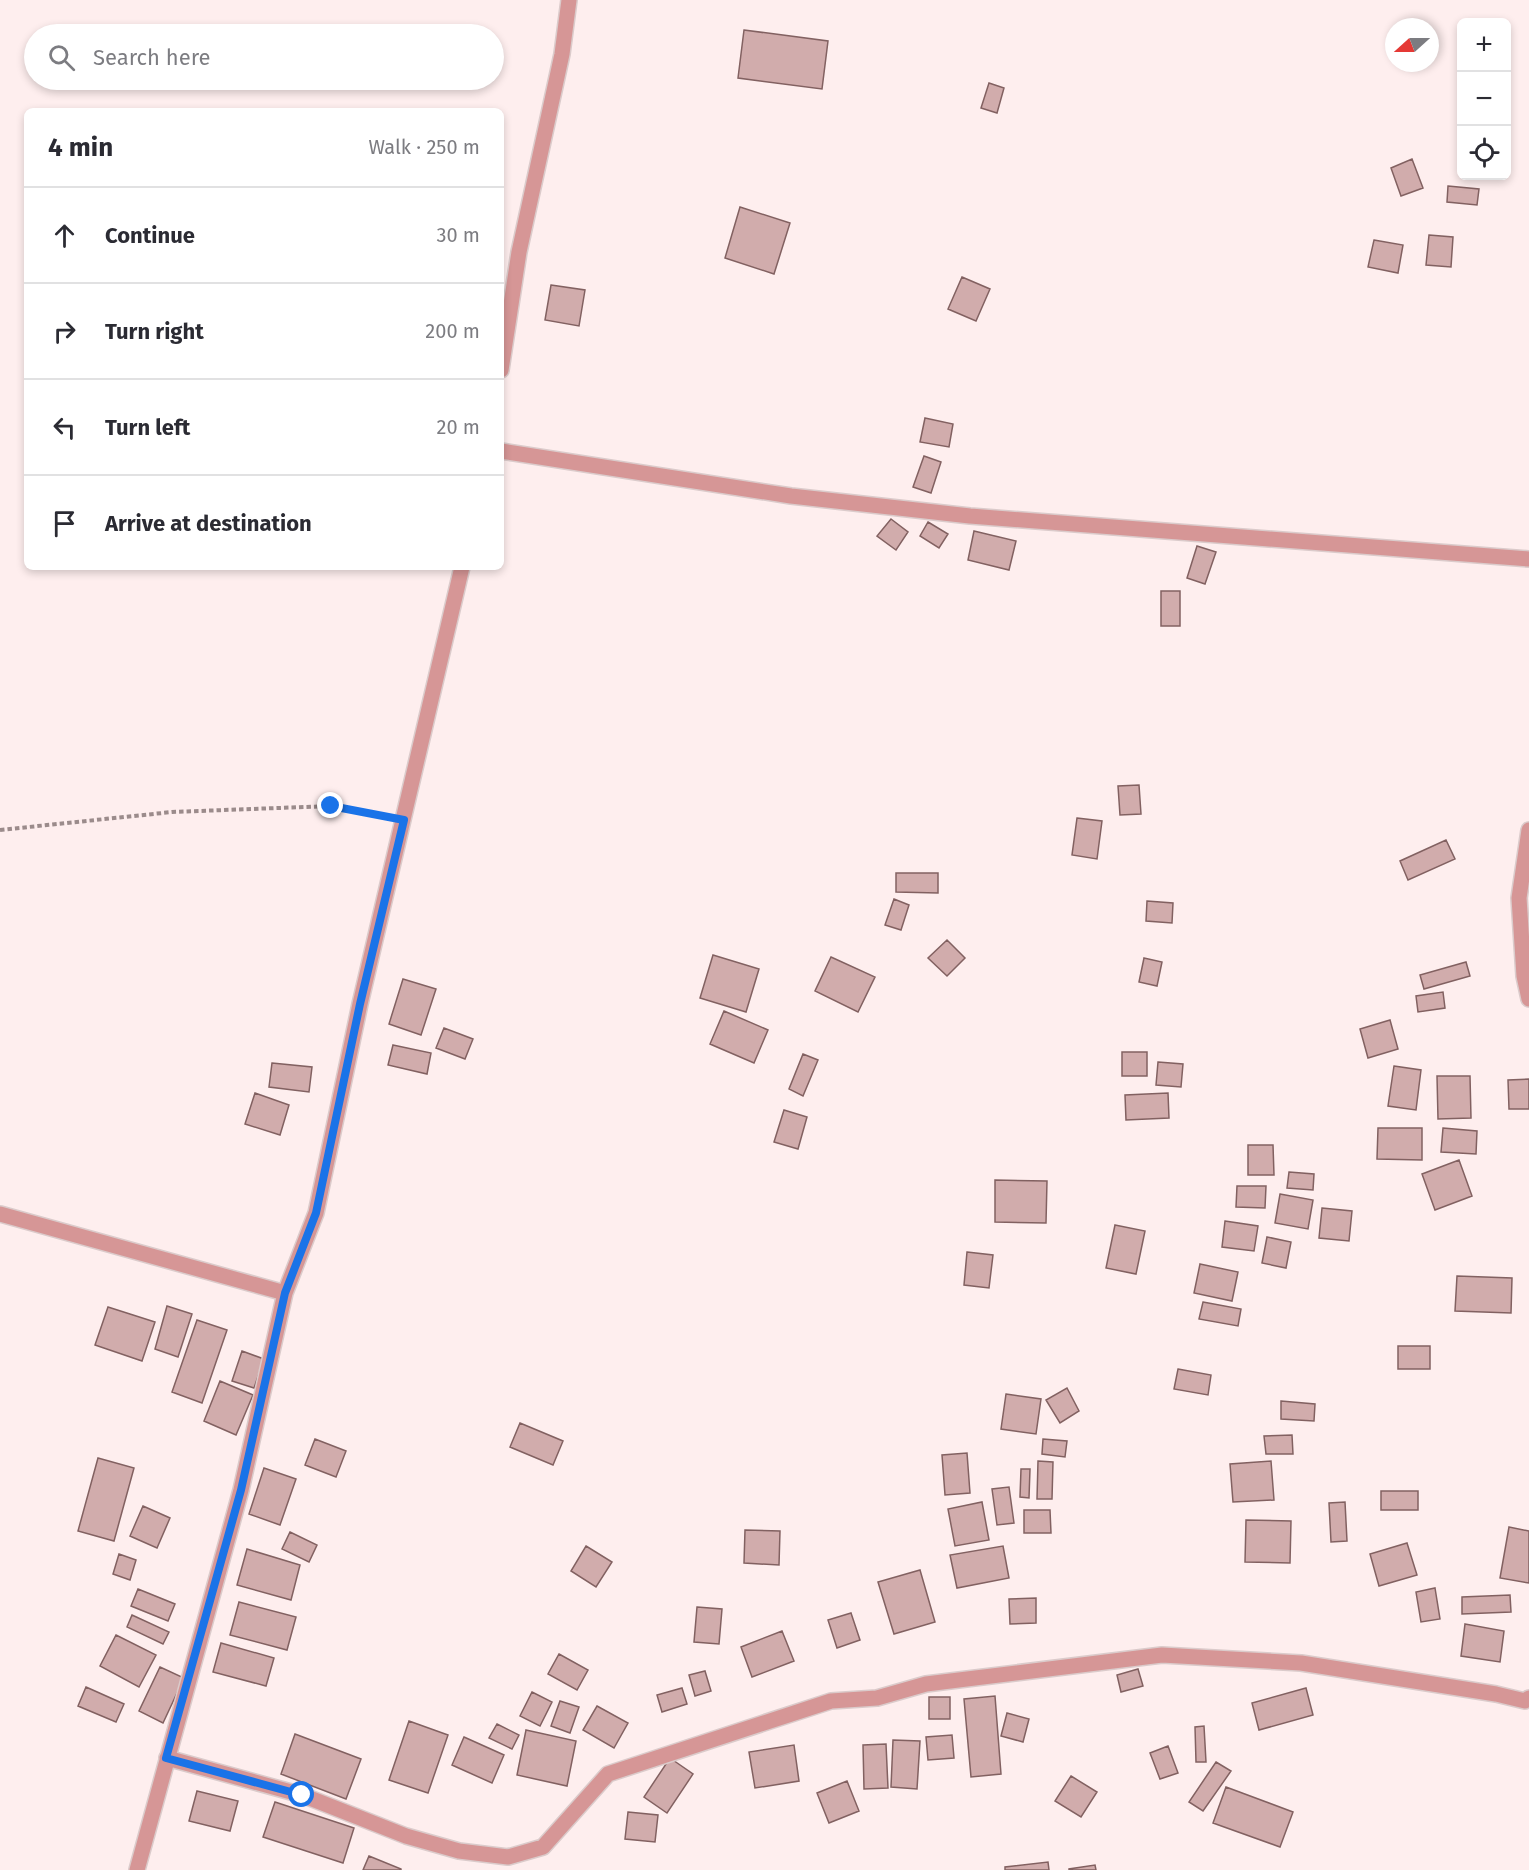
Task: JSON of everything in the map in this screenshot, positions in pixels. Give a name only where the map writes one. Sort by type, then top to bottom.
[{"type":"street","points":[[504,350],[519,252],[561,54],[570,0]]},
{"type":"street","points":[[504,451],[791,496],[970,516],[1529,559]]},
{"type":"street","points":[[137,1870],[241,1490],[285,1293],[316,1213],[360,1004],[461,570]]},
{"type":"street","points":[[1529,830],[1519,898],[1524,976],[1529,999]]},
{"type":"street","points":[[0,1214],[285,1293]]},
{"type":"street","points":[[166,1758],[302,1795],[406,1836],[459,1851],[508,1857],[543,1847],[608,1774],[831,1701],[876,1698],[926,1684],[1162,1655],[1301,1663],[1496,1694],[1525,1701],[1529,1698]]},
{"type":"path","points":[[0,830],[172,812],[331,806],[404,820]]},
{"type":"building","points":[[744,30],[828,41],[822,89],[738,78]]},
{"type":"building","points":[[989,83],[1004,88],[997,113],[981,108]]},
{"type":"building","points":[[1412,159],[1423,188],[1401,196],[1391,168]]},
{"type":"building","points":[[1448,186],[1479,189],[1477,205],[1447,202]]},
{"type":"building","points":[[740,207],[790,223],[774,274],[725,258]]},
{"type":"building","points":[[1429,235],[1453,237],[1451,267],[1426,265]]},
{"type":"building","points":[[1374,240],[1403,245],[1398,273],[1368,267]]},
{"type":"building","points":[[962,277],[990,289],[976,321],[948,309]]},
{"type":"building","points":[[551,285],[585,290],[579,326],[545,320]]},
{"type":"building","points":[[925,418],[953,424],[949,447],[920,442]]},
{"type":"building","points":[[924,456],[941,462],[931,493],[913,487]]},
{"type":"building","points":[[891,519],[908,532],[896,550],[877,536]]},
{"type":"building","points":[[928,522],[948,534],[939,548],[920,536]]},
{"type":"building","points":[[974,531],[1016,541],[1009,570],[968,560]]},
{"type":"building","points":[[1197,546],[1216,552],[1205,584],[1187,578]]},
{"type":"building","points":[[1161,591],[1180,591],[1180,626],[1161,626]]},
{"type":"building","points":[[1139,785],[1141,814],[1120,815],[1118,786]]},
{"type":"building","points":[[1077,818],[1102,821],[1097,859],[1072,855]]},
{"type":"building","points":[[1446,840],[1455,859],[1408,880],[1400,861]]},
{"type":"building","points":[[896,873],[938,873],[938,893],[896,892]]},
{"type":"building","points":[[894,899],[909,905],[901,930],[885,925]]},
{"type":"building","points":[[1147,901],[1173,903],[1172,923],[1146,921]]},
{"type":"building","points":[[947,940],[965,958],[947,976],[928,958]]},
{"type":"building","points":[[713,955],[759,969],[746,1012],[700,998]]},
{"type":"building","points":[[831,957],[875,977],[858,1012],[815,991]]},
{"type":"building","points":[[1144,958],[1162,962],[1157,986],[1139,982]]},
{"type":"building","points":[[1466,962],[1470,976],[1424,989],[1420,975]]},
{"type":"building","points":[[403,979],[436,989],[421,1035],[389,1024]]},
{"type":"building","points":[[1443,992],[1445,1008],[1418,1012],[1416,996]]},
{"type":"building","points":[[724,1011],[768,1030],[754,1063],[710,1044]]},
{"type":"building","points":[[1390,1020],[1398,1049],[1368,1058],[1360,1029]]},
{"type":"building","points":[[444,1028],[473,1039],[465,1059],[436,1048]]},
{"type":"building","points":[[393,1045],[431,1053],[427,1074],[388,1065]]},
{"type":"building","points":[[1122,1052],[1147,1052],[1147,1076],[1122,1076]]},
{"type":"building","points":[[803,1054],[818,1060],[803,1096],[789,1089]]},
{"type":"building","points":[[1158,1062],[1183,1064],[1181,1087],[1156,1085]]},
{"type":"building","points":[[272,1063],[312,1067],[309,1092],[269,1087]]},
{"type":"building","points":[[1394,1066],[1421,1070],[1416,1110],[1388,1106]]},
{"type":"building","points":[[1437,1076],[1470,1076],[1471,1118],[1438,1119]]},
{"type":"building","points":[[1529,1079],[1529,1109],[1509,1109],[1508,1080]]},
{"type":"building","points":[[255,1093],[289,1105],[280,1135],[245,1124]]},
{"type":"building","points":[[1168,1093],[1169,1118],[1126,1120],[1125,1095]]},
{"type":"building","points":[[784,1110],[807,1117],[798,1149],[774,1142]]},
{"type":"building","points":[[1378,1128],[1422,1128],[1422,1160],[1377,1159]]},
{"type":"building","points":[[1443,1128],[1477,1131],[1476,1154],[1441,1152]]},
{"type":"building","points":[[1248,1145],[1273,1145],[1274,1175],[1248,1175]]},
{"type":"building","points":[[1459,1160],[1472,1196],[1435,1210],[1422,1174]]},
{"type":"building","points":[[1289,1172],[1314,1174],[1313,1190],[1287,1188]]},
{"type":"building","points":[[995,1180],[1047,1181],[1046,1223],[995,1222]]},
{"type":"building","points":[[1237,1186],[1266,1186],[1265,1208],[1236,1207]]},
{"type":"building","points":[[1280,1194],[1313,1200],[1308,1229],[1275,1223]]},
{"type":"building","points":[[1322,1208],[1352,1211],[1349,1241],[1319,1238]]},
{"type":"building","points":[[1225,1221],[1258,1226],[1254,1251],[1222,1247]]},
{"type":"building","points":[[1115,1225],[1145,1231],[1136,1274],[1106,1268]]},
{"type":"building","points":[[1267,1237],[1291,1242],[1286,1268],[1262,1263]]},
{"type":"building","points":[[967,1252],[993,1255],[989,1288],[964,1285]]},
{"type":"building","points":[[1200,1264],[1238,1272],[1232,1301],[1194,1293]]},
{"type":"building","points":[[1457,1276],[1512,1278],[1511,1313],[1455,1311]]},
{"type":"building","points":[[1203,1302],[1241,1309],[1238,1326],[1199,1319]]},
{"type":"building","points":[[167,1306],[192,1314],[178,1357],[155,1349]]},
{"type":"building","points":[[108,1307],[155,1322],[142,1361],[95,1345]]},
{"type":"building","points":[[197,1320],[227,1330],[202,1403],[172,1392]]},
{"type":"building","points":[[1398,1346],[1430,1346],[1430,1369],[1398,1369]]},
{"type":"building","points":[[242,1351],[264,1359],[254,1388],[232,1381]]},
{"type":"building","points":[[1178,1369],[1211,1375],[1208,1395],[1174,1389]]},
{"type":"building","points":[[220,1381],[253,1395],[236,1435],[204,1421]]},
{"type":"building","points":[[1067,1388],[1079,1411],[1060,1423],[1046,1400]]},
{"type":"building","points":[[1006,1394],[1041,1399],[1036,1434],[1001,1429]]},
{"type":"building","points":[[1281,1401],[1315,1404],[1314,1421],[1281,1419]]},
{"type":"building","points":[[520,1423],[563,1441],[553,1465],[510,1447]]},
{"type":"building","points":[[1292,1435],[1293,1454],[1266,1454],[1264,1436]]},
{"type":"building","points":[[315,1439],[346,1451],[336,1477],[305,1465]]},
{"type":"building","points":[[1043,1439],[1067,1441],[1065,1457],[1042,1454]]},
{"type":"building","points":[[967,1453],[970,1493],[945,1495],[942,1455]]},
{"type":"building","points":[[98,1458],[134,1468],[114,1541],[78,1531]]},
{"type":"building","points":[[1038,1461],[1053,1462],[1052,1499],[1037,1499]]},
{"type":"building","points":[[1271,1461],[1274,1500],[1233,1502],[1230,1464]]},
{"type":"building","points":[[264,1468],[296,1479],[280,1525],[249,1514]]},
{"type":"building","points":[[1021,1469],[1030,1469],[1029,1498],[1020,1497]]},
{"type":"building","points":[[1009,1487],[1014,1523],[997,1525],[992,1489]]},
{"type":"building","points":[[1381,1491],[1418,1491],[1418,1510],[1381,1510]]},
{"type":"building","points":[[982,1502],[989,1540],[955,1546],[948,1509]]},
{"type":"building","points":[[1345,1502],[1347,1541],[1331,1542],[1329,1503]]},
{"type":"building","points":[[143,1506],[170,1518],[157,1548],[130,1536]]},
{"type":"building","points":[[1024,1510],[1050,1510],[1051,1533],[1024,1533]]},
{"type":"building","points":[[1246,1520],[1291,1521],[1290,1563],[1245,1562]]},
{"type":"building","points":[[1509,1527],[1529,1531],[1529,1583],[1500,1578]]},
{"type":"building","points":[[745,1530],[780,1531],[779,1565],[744,1563]]},
{"type":"building","points":[[290,1532],[317,1545],[309,1562],[282,1549]]},
{"type":"building","points":[[1407,1543],[1417,1575],[1379,1586],[1370,1554]]},
{"type":"building","points":[[586,1546],[612,1562],[596,1587],[571,1571]]},
{"type":"building","points":[[1003,1546],[1009,1578],[957,1588],[950,1555]]},
{"type":"building","points":[[247,1549],[300,1565],[291,1600],[237,1585]]},
{"type":"building","points":[[119,1554],[136,1560],[130,1580],[113,1574]]},
{"type":"building","points":[[920,1570],[935,1622],[894,1634],[878,1582]]},
{"type":"building","points":[[1435,1588],[1440,1619],[1421,1622],[1416,1592]]},
{"type":"building","points":[[138,1589],[175,1604],[168,1621],[131,1606]]},
{"type":"building","points":[[1510,1595],[1511,1612],[1462,1614],[1462,1597]]},
{"type":"building","points":[[1036,1598],[1036,1623],[1010,1624],[1009,1599]]},
{"type":"building","points":[[239,1602],[296,1617],[287,1650],[230,1635]]},
{"type":"building","points":[[697,1607],[722,1609],[719,1644],[694,1642]]},
{"type":"building","points":[[851,1613],[860,1640],[837,1648],[828,1620]]},
{"type":"building","points":[[132,1615],[169,1632],[163,1644],[127,1627]]},
{"type":"building","points":[[1465,1624],[1504,1631],[1500,1662],[1461,1656]]},
{"type":"building","points":[[782,1631],[794,1661],[752,1677],[741,1647]]},
{"type":"building","points":[[116,1635],[156,1655],[139,1687],[100,1666]]},
{"type":"building","points":[[221,1643],[274,1658],[266,1686],[213,1672]]},
{"type":"building","points":[[559,1654],[588,1670],[577,1690],[548,1674]]},
{"type":"building","points":[[160,1667],[184,1678],[163,1723],[139,1711]]},
{"type":"building","points":[[1138,1669],[1143,1686],[1121,1692],[1117,1675]]},
{"type":"building","points":[[705,1671],[711,1691],[695,1696],[689,1675]]},
{"type":"building","points":[[86,1687],[124,1704],[116,1722],[78,1706]]},
{"type":"building","points":[[682,1688],[687,1704],[662,1712],[657,1695]]},
{"type":"building","points":[[1306,1688],[1313,1715],[1259,1730],[1252,1703]]},
{"type":"building","points":[[532,1692],[552,1702],[540,1726],[520,1716]]},
{"type":"building","points":[[995,1696],[1001,1774],[971,1777],[964,1699]]},
{"type":"building","points":[[929,1697],[950,1697],[950,1719],[929,1719]]},
{"type":"building","points":[[560,1701],[579,1707],[570,1733],[551,1726]]},
{"type":"building","points":[[597,1706],[628,1723],[614,1748],[583,1730]]},
{"type":"building","points":[[1007,1713],[1029,1719],[1023,1742],[1001,1736]]},
{"type":"building","points":[[409,1721],[448,1735],[428,1793],[389,1780]]},
{"type":"building","points":[[497,1724],[519,1735],[512,1749],[489,1738]]},
{"type":"building","points":[[1204,1726],[1206,1762],[1196,1762],[1195,1727]]},
{"type":"building","points":[[526,1730],[576,1741],[567,1786],[517,1775]]},
{"type":"building","points":[[295,1734],[361,1759],[346,1799],[281,1774]]},
{"type":"building","points":[[952,1735],[954,1758],[928,1760],[926,1737]]},
{"type":"building","points":[[464,1737],[504,1755],[492,1783],[452,1765]]},
{"type":"building","points":[[893,1740],[920,1741],[917,1789],[891,1787]]},
{"type":"building","points":[[886,1744],[888,1788],[864,1789],[863,1745]]},
{"type":"building","points":[[794,1745],[799,1781],[755,1788],[749,1752]]},
{"type":"building","points":[[1168,1746],[1178,1773],[1160,1779],[1150,1753]]},
{"type":"building","points":[[670,1758],[693,1774],[667,1813],[644,1797]]},
{"type":"building","points":[[1216,1762],[1231,1771],[1203,1811],[1189,1802]]},
{"type":"building","points":[[1071,1776],[1097,1792],[1081,1817],[1055,1801]]},
{"type":"building","points":[[847,1781],[859,1811],[829,1823],[817,1793]]},
{"type":"building","points":[[1226,1787],[1293,1812],[1280,1847],[1213,1823]]},
{"type":"building","points":[[197,1791],[238,1801],[230,1831],[189,1821]]},
{"type":"building","points":[[275,1802],[354,1828],[343,1863],[263,1837]]},
{"type":"building","points":[[628,1812],[658,1815],[655,1842],[625,1839]]},
{"type":"building","points":[[369,1856],[401,1869],[401,1870],[363,1870]]},
{"type":"building","points":[[1048,1862],[1049,1870],[1005,1870],[1005,1867]]},
{"type":"building","points":[[1095,1865],[1096,1870],[1069,1870],[1069,1869]]},
{"type":"route","points":[[302,1795],[166,1758],[241,1490],[285,1293],[316,1213],[360,1004],[404,820],[331,806]]}]
